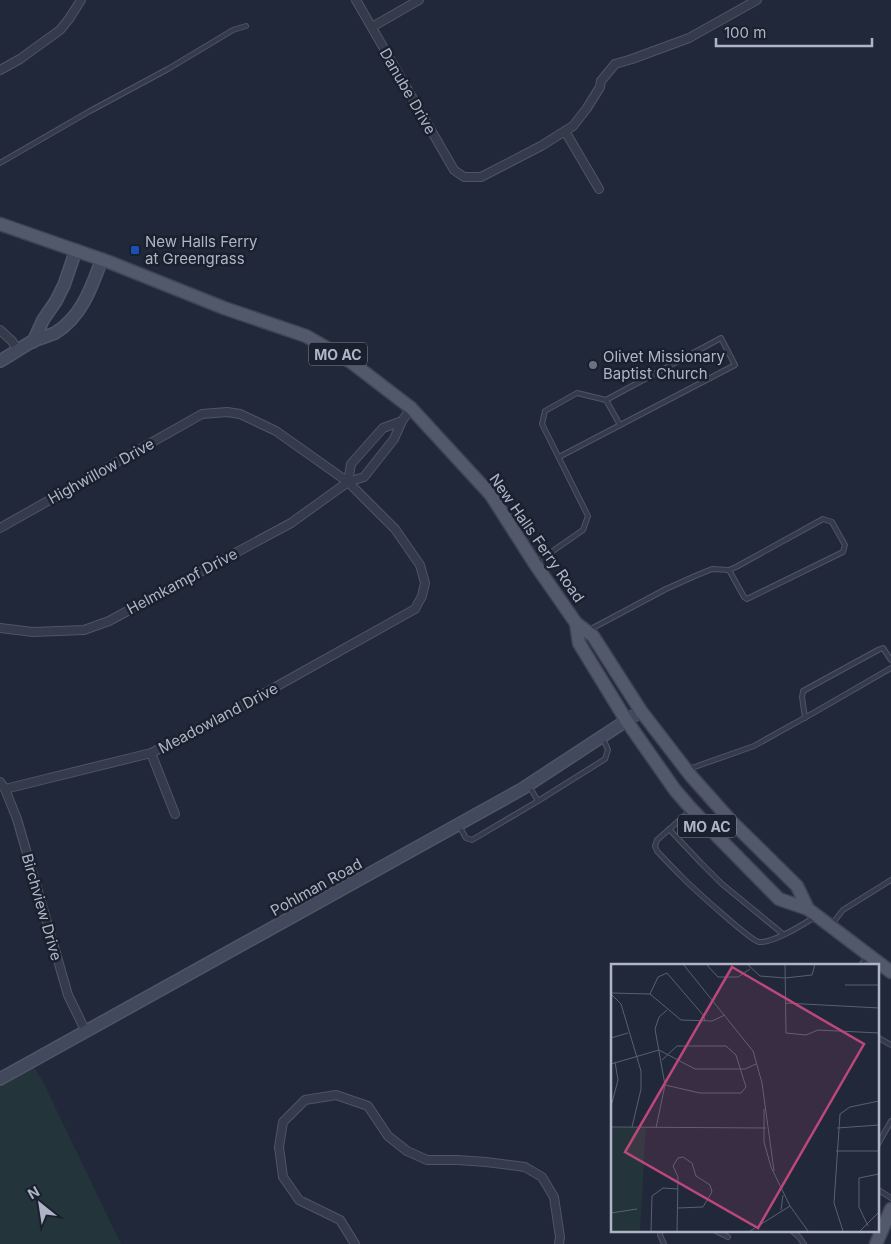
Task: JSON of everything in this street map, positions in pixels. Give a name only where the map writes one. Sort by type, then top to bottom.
[{"type":"main road","name":"New Halls Ferry Road","points":[[0,224],[102,259],[224,308],[306,336],[351,362],[411,408],[491,495],[535,564],[576,623],[594,636],[641,711],[686,770],[732,822],[796,886],[813,912]]},
{"type":"main road","name":"New Halls Ferry Road","points":[[576,623],[579,643],[626,720],[675,790],[717,836],[779,898],[813,912],[831,926],[864,960]]},
{"type":"main road","name":"New Halls Ferry Road","points":[[878,966],[891,972]]},
{"type":"main road","points":[[876,1244],[891,1209]]},
{"type":"street","points":[[0,70],[20,59],[60,30],[81,0]]},
{"type":"street","name":"Danube Drive","points":[[356,0],[454,170],[464,177],[481,177],[541,146],[565,131]]},
{"type":"street","points":[[372,27],[419,0]]},
{"type":"street","points":[[599,189],[565,131],[573,126],[588,108],[600,87],[600,81],[615,64],[689,38],[757,0]]},
{"type":"street","points":[[33,342],[64,285],[76,250]]},
{"type":"street","points":[[0,361],[55,332],[76,314],[84,303],[102,259]]},
{"type":"street","points":[[0,330],[12,341],[18,351]]},
{"type":"street","name":"Helmkampf Drive","points":[[0,628],[33,632],[84,630],[109,621],[291,523],[348,482],[364,477],[394,439],[402,421],[411,408]]},
{"type":"street","name":"Highwillow Drive","points":[[0,528],[202,414],[227,412],[240,414],[276,431],[348,482]]},
{"type":"street","name":"Helmkampf Drive","points":[[348,482],[351,464],[384,428],[402,421]]},
{"type":"street","name":"Meadowland Drive","points":[[5,789],[151,753],[204,727],[415,609],[422,596],[425,583],[420,564],[395,529],[348,482]]},
{"type":"street","name":"Pohlman Road","points":[[0,1079],[528,784],[641,711]]},
{"type":"street","points":[[151,753],[175,814]]},
{"type":"street","name":"Birchview Drive","points":[[0,782],[5,789],[17,819],[68,995],[86,1032]]},
{"type":"street","points":[[355,1244],[340,1220],[299,1200],[283,1177],[279,1147],[283,1122],[305,1100],[336,1095],[368,1106],[388,1136],[407,1151],[427,1160],[486,1162],[525,1167],[542,1177],[554,1197],[560,1240]]},
{"type":"lane","points":[[0,163],[90,110],[168,69],[233,30],[246,26]]},
{"type":"lane","points":[[535,564],[583,530],[588,516],[542,424],[546,411],[577,393],[606,400],[721,338],[735,365],[559,457]]},
{"type":"lane","points":[[606,400],[620,425]]},
{"type":"lane","points":[[588,632],[666,589],[695,576],[712,569],[729,570],[736,567],[824,519],[832,522],[845,545],[843,552],[747,599],[729,570]]},
{"type":"lane","points":[[805,718],[803,691],[883,648],[891,660]]},
{"type":"lane","points":[[686,770],[754,746],[891,668]]},
{"type":"lane","points":[[458,824],[466,838],[472,840],[538,801],[605,759],[608,750],[602,736]]},
{"type":"lane","points":[[528,784],[538,801]]},
{"type":"lane","points":[[692,809],[657,840],[655,846],[684,880],[753,940],[758,942],[771,939],[793,930],[813,912]]},
{"type":"lane","points":[[669,830],[722,884],[783,934]]},
{"type":"lane","points":[[831,926],[843,910],[891,880]]},
{"type":"lane","points":[[878,1038],[891,1045]]},
{"type":"lane","points":[[878,1144],[891,1121]]},
{"type":"lane","points":[[878,1190],[891,1198]]},
{"type":"lane","points":[[661,1232],[664,1244]]},
{"type":"lane","points":[[718,1232],[728,1237]]},
{"type":"lane","points":[[793,1232],[804,1244]]},
{"type":"shaded area","points":[[34,1067],[121,1244],[0,1244],[0,1086]]},
{"type":"place","name":"New Halls Ferry at Greengrass","points":[[135,250]]},
{"type":"place","name":"Olivet Missionary Baptist Church","points":[[593,365]]}]
